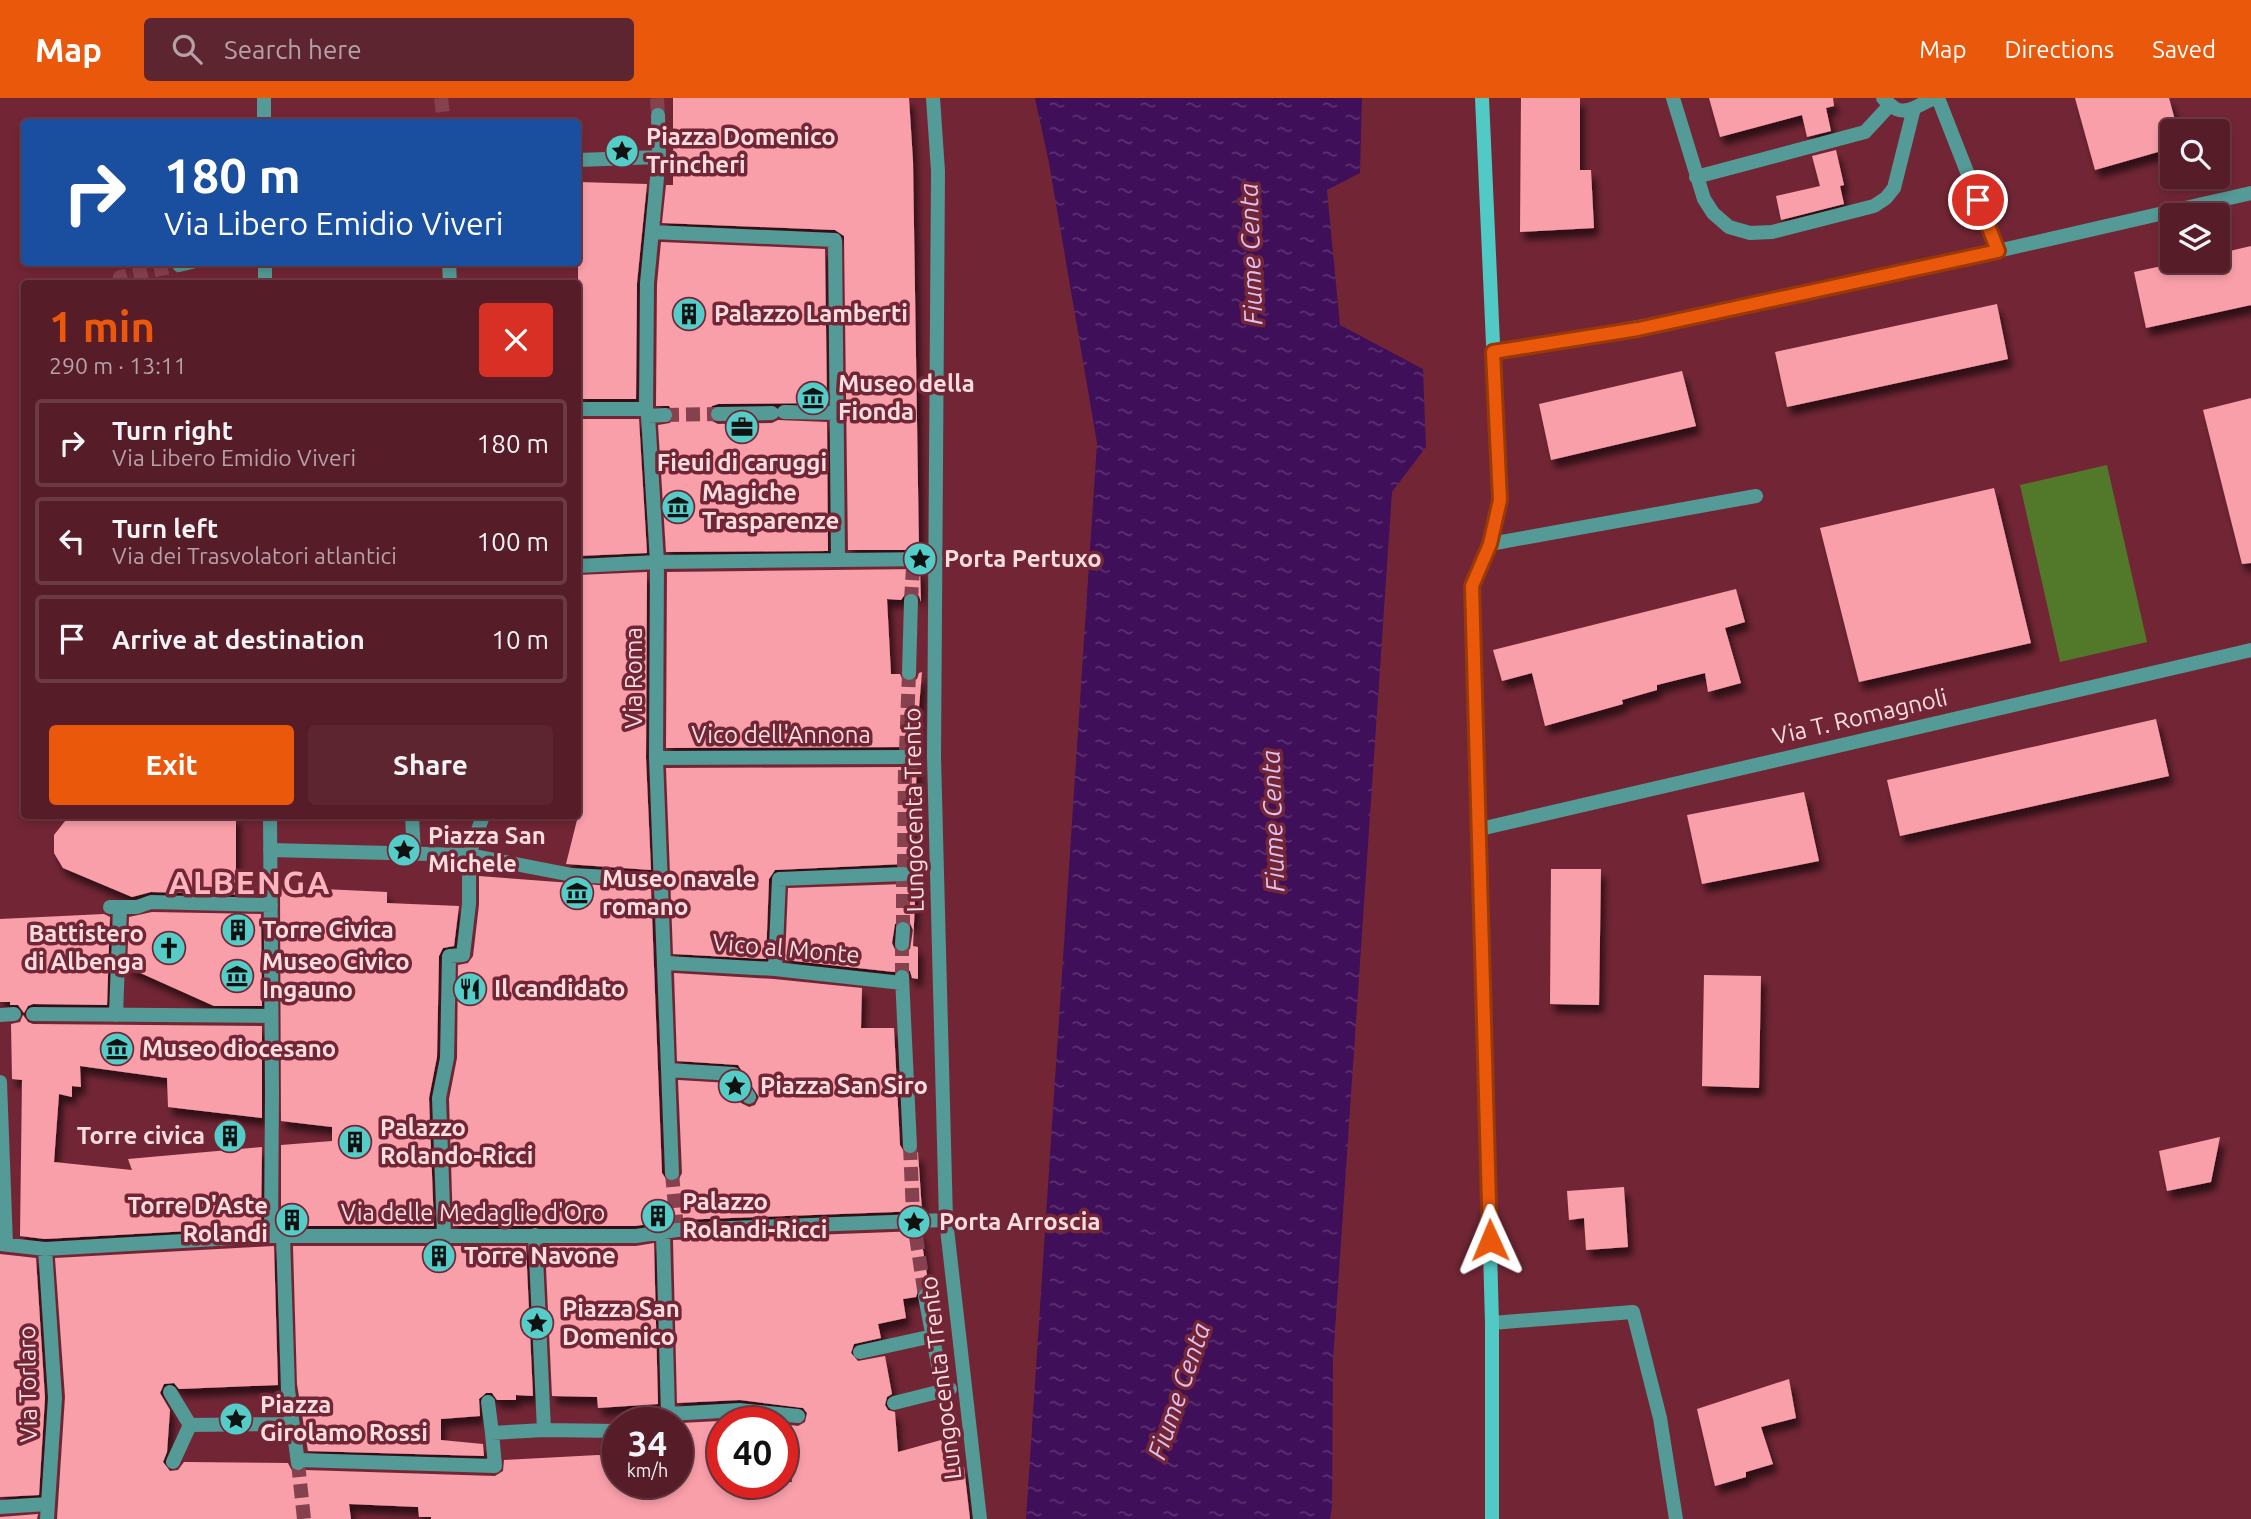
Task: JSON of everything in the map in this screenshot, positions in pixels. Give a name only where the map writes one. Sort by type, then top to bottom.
[{"type":"street","points":[[264,98],[264,119]]},
{"type":"street","name":"Lungocenta Trento","points":[[933,98],[938,171],[934,757],[946,1220],[980,1519]]},
{"type":"street","points":[[1482,98],[1500,500],[1490,544],[1472,586],[1492,1323],[1492,1519]]},
{"type":"street","points":[[1673,98],[1704,200],[1720,221],[1729,227],[1750,233],[1772,232],[1874,206],[1886,198],[1894,188],[1914,108]]},
{"type":"street","points":[[1696,177],[1865,132],[1886,102],[1897,111],[1905,112],[1936,98],[1998,251]]},
{"type":"street","points":[[581,160],[659,157],[658,115]]},
{"type":"street","name":"Via Roma","points":[[659,157],[647,283],[647,412],[657,562],[656,758],[672,1173]]},
{"type":"street","points":[[1493,352],[1638,329],[2251,193]]},
{"type":"street","points":[[652,232],[835,240],[838,560]]},
{"type":"street","points":[[581,409],[665,415]]},
{"type":"street","points":[[718,414],[837,413]]},
{"type":"street","points":[[1490,544],[1756,496]]},
{"type":"street","points":[[581,566],[657,562],[838,560],[913,563],[936,558]]},
{"type":"street","points":[[909,673],[911,601]]},
{"type":"street","name":"Via T. Romagnoli","points":[[1480,829],[2251,650]]},
{"type":"street","name":"Vico dell'Annona","points":[[656,758],[906,758]]},
{"type":"street","points":[[270,819],[271,1016],[277,1236],[291,1385],[292,1424],[298,1462],[495,1466],[488,1402]]},
{"type":"street","points":[[412,819],[414,853]]},
{"type":"street","points":[[444,1235],[439,1098],[447,1058],[446,954],[464,955],[469,904],[469,855],[482,819]]},
{"type":"street","points":[[270,850],[469,855],[572,875],[662,880]]},
{"type":"street","points":[[775,969],[779,879],[904,874]]},
{"type":"street","points":[[116,1014],[115,908],[137,907],[151,902],[271,905]]},
{"type":"street","points":[[902,944],[903,929]]},
{"type":"street","name":"Vico al Monte","points":[[666,963],[902,980],[910,1146]]},
{"type":"street","points":[[33,1014],[271,1016]]},
{"type":"street","points":[[668,1070],[734,1074],[749,1097]]},
{"type":"street","points":[[0,1082],[3,1244]]},
{"type":"street","name":"Via delle Medaglie d'Oro","points":[[3,1244],[45,1249],[277,1236],[636,1236],[677,1230],[914,1224],[946,1220]]},
{"type":"street","points":[[663,1233],[663,1407]]},
{"type":"street","points":[[535,1235],[544,1430]]},
{"type":"street","name":"Via Torlaro","points":[[45,1249],[55,1398],[48,1511]]},
{"type":"street","points":[[894,1403],[947,1390],[925,1296]]},
{"type":"street","points":[[1492,1323],[1633,1312],[1660,1418],[1676,1519]]},
{"type":"street","points":[[860,1352],[933,1336]]},
{"type":"street","points":[[170,1392],[190,1425]]},
{"type":"street","points":[[190,1425],[292,1424]]},
{"type":"street","points":[[173,1462],[190,1425]]},
{"type":"street","points":[[492,1433],[602,1431]]},
{"type":"street","points":[[0,1507],[48,1511]]},
{"type":"green space","points":[[2107,465],[2147,642],[2060,662],[2020,485]]},
{"type":"water","name":"Fiume Centa","points":[[1035,98],[1362,98],[1360,173],[1327,190],[1340,325],[1423,369],[1426,447],[1392,492],[1333,1360],[1330,1519],[1026,1519],[1097,443],[1049,163]]},
{"type":"building","points":[[673,98],[909,98],[913,161],[919,550],[848,550],[844,236],[835,230],[662,223],[666,185],[673,185]]},
{"type":"building","points":[[1521,98],[1580,98],[1580,170],[1591,170],[1594,228],[1520,232]]},
{"type":"building","points":[[1709,98],[1833,98],[1834,106],[1826,108],[1831,131],[1807,137],[1802,115],[1720,137]]},
{"type":"building","points":[[2075,98],[2169,98],[2175,119],[2160,119],[2160,151],[2095,170]]},
{"type":"building","points":[[1836,150],[1844,185],[1840,186],[1844,204],[1781,220],[1776,196],[1820,186],[1812,156]]},
{"type":"building","points":[[581,182],[647,184],[637,283],[636,399],[581,399],[581,280],[578,280],[578,266],[581,266]]},
{"type":"building","points":[[661,242],[825,249],[827,403],[718,404],[712,406],[708,413],[710,420],[718,424],[772,423],[778,420],[827,422],[828,551],[666,552],[658,425],[670,423],[675,415],[669,406],[656,406],[657,284]]},
{"type":"building","points":[[2251,246],[2251,305],[2146,328],[2134,272],[2160,266],[2160,273],[2230,273],[2230,251]]},
{"type":"building","points":[[1997,304],[2008,359],[1787,407],[1775,352]]},
{"type":"building","points":[[1682,371],[1696,426],[1551,460],[1539,404]]},
{"type":"building","points":[[2251,398],[2251,563],[2242,564],[2203,410]]},
{"type":"building","points":[[581,419],[639,419],[647,553],[581,556]]},
{"type":"building","points":[[1994,488],[2031,643],[1859,682],[1820,528]]},
{"type":"building","points":[[920,569],[921,602],[919,596],[912,591],[906,593],[901,600],[887,599],[891,674],[900,674],[903,681],[909,683],[917,679],[922,672],[915,754],[906,747],[666,748],[667,572]]},
{"type":"building","points":[[647,572],[646,758],[651,870],[566,864],[577,819],[581,819],[581,575]]},
{"type":"building","points":[[1736,589],[1745,622],[1725,628],[1741,683],[1708,692],[1705,673],[1657,685],[1657,690],[1622,700],[1623,704],[1545,726],[1532,673],[1502,681],[1493,650]]},
{"type":"building","points":[[2156,719],[2169,776],[1900,836],[1887,780]]},
{"type":"building","points":[[914,761],[914,766],[917,766],[912,869],[904,864],[775,870],[769,879],[766,959],[673,954],[666,768],[906,767]]},
{"type":"building","points":[[1804,792],[1819,861],[1702,884],[1687,815]]},
{"type":"building","points":[[67,819],[236,819],[236,887],[261,887],[261,895],[151,892],[132,897],[63,868],[54,853],[54,835]]},
{"type":"building","points":[[1551,869],[1601,869],[1599,1005],[1550,1004]]},
{"type":"building","points":[[479,876],[651,889],[662,1173],[668,1182],[678,1181],[682,1173],[678,1080],[729,1083],[741,1103],[749,1107],[755,1105],[759,1097],[738,1065],[677,1061],[674,973],[862,988],[861,1028],[894,1028],[900,1145],[906,1155],[918,1152],[922,1211],[677,1220],[635,1226],[453,1226],[449,1099],[457,1058],[458,965],[468,963],[473,956],[479,905]]},
{"type":"building","points":[[916,879],[913,946],[918,947],[918,979],[912,978],[910,971],[902,967],[894,972],[785,960],[788,888],[904,884]],"holes":[[[903,919],[909,921],[913,930],[910,949],[902,954],[896,952],[892,943],[895,924]]]},
{"type":"building","points":[[280,887],[387,892],[387,903],[459,906],[454,946],[443,948],[439,956],[437,1057],[429,1098],[434,1226],[281,1226],[281,1145],[332,1141],[332,1127],[281,1121]]},
{"type":"building","points":[[152,912],[261,914],[262,1006],[214,1006],[127,967],[129,917]]},
{"type":"building","points":[[104,914],[110,917],[107,1005],[33,1004],[28,1006],[24,1013],[18,1005],[0,1002],[0,919]]},
{"type":"building","points":[[1704,975],[1761,976],[1759,1088],[1702,1086]]},
{"type":"building","points":[[23,1015],[33,1024],[262,1026],[262,1118],[168,1107],[167,1078],[80,1066],[81,1087],[72,1086],[72,1097],[59,1094],[54,1162],[132,1170],[128,1159],[262,1147],[261,1227],[45,1239],[20,1236],[22,1080],[12,1079],[11,1024],[20,1022]]},
{"type":"building","points":[[2220,1137],[2211,1182],[2167,1191],[2159,1151]]},
{"type":"building","points":[[1624,1187],[1628,1247],[1586,1250],[1584,1218],[1569,1220],[1567,1191]]},
{"type":"building","points":[[920,1231],[929,1287],[919,1288],[916,1297],[903,1299],[906,1318],[878,1324],[881,1338],[854,1344],[851,1353],[858,1361],[885,1356],[892,1394],[887,1397],[885,1405],[888,1410],[895,1412],[898,1452],[941,1440],[950,1469],[964,1467],[970,1519],[431,1519],[419,1517],[418,1507],[349,1504],[351,1519],[57,1519],[65,1397],[55,1258],[274,1246],[278,1385],[179,1389],[174,1383],[164,1384],[160,1393],[170,1410],[167,1452],[163,1462],[170,1471],[178,1470],[184,1462],[288,1463],[291,1469],[299,1473],[305,1470],[495,1476],[503,1471],[504,1460],[598,1455],[602,1455],[602,1498],[693,1498],[693,1422],[707,1422],[707,1498],[798,1498],[798,1426],[805,1422],[807,1413],[803,1408],[740,1400],[677,1403],[673,1240]]},
{"type":"building","points":[[654,1243],[658,1404],[598,1408],[597,1397],[552,1396],[545,1246],[636,1246]]},
{"type":"building","points":[[293,1246],[526,1246],[533,1396],[516,1395],[516,1400],[497,1400],[492,1393],[486,1393],[479,1399],[480,1416],[441,1419],[441,1440],[483,1444],[484,1456],[308,1451],[297,1384]]},
{"type":"building","points":[[0,1254],[36,1258],[45,1398],[39,1495],[0,1497]]},
{"type":"building","points":[[1789,1379],[1796,1418],[1761,1427],[1773,1464],[1746,1472],[1746,1477],[1715,1486],[1697,1409]]},
{"type":"building","points":[[38,1514],[37,1519],[0,1519],[0,1517]]},
{"type":"tunnel","points":[[441,98],[444,119]]},
{"type":"tunnel","points":[[657,98],[658,115]]},
{"type":"tunnel","points":[[121,280],[120,277],[174,266]]},
{"type":"tunnel","points":[[665,415],[718,414]]},
{"type":"tunnel","points":[[911,601],[913,567]]},
{"type":"tunnel","points":[[906,750],[909,673]]},
{"type":"tunnel","points":[[904,868],[905,766]]},
{"type":"tunnel","points":[[903,880],[903,929]]},
{"type":"tunnel","points":[[902,944],[902,977]]},
{"type":"tunnel","points":[[910,1146],[913,1214]]},
{"type":"tunnel","points":[[672,1173],[677,1230]]},
{"type":"tunnel","points":[[916,1236],[925,1296]]},
{"type":"tunnel","points":[[298,1463],[304,1519]]},
{"type":"place","name":"Piazza Domenico Trincheri","points":[[622,151]]},
{"type":"place","name":"Palazzo Lamberti","points":[[689,314]]},
{"type":"place","name":"Museo della Fionda","points":[[813,398]]},
{"type":"place","name":"Fieui di caruggi","points":[[742,427]]},
{"type":"place","name":"Magiche Trasparenze","points":[[678,507]]},
{"type":"place","name":"Porta Pertuxo","points":[[920,559]]},
{"type":"place","name":"Piazza San Michele","points":[[404,850]]},
{"type":"place","name":"Museo navale romano","points":[[577,893]]},
{"type":"place","name":"Torre Civica","points":[[238,930]]},
{"type":"place","name":"Battistero di Albenga","points":[[169,948]]},
{"type":"place","name":"Museo Civico Ingauno","points":[[237,976]]},
{"type":"place","name":"Il candidato","points":[[470,989]]},
{"type":"place","name":"Museo diocesano","points":[[117,1049]]},
{"type":"place","name":"Piazza San Siro","points":[[735,1086]]},
{"type":"place","name":"Torre civica","points":[[230,1136]]},
{"type":"place","name":"Palazzo Rolando-Ricci","points":[[355,1142]]},
{"type":"place","name":"Palazzo Rolandi-Ricci","points":[[658,1216]]},
{"type":"place","name":"Torre D'Aste Rolandi","points":[[292,1220]]},
{"type":"place","name":"Porta Arroscia","points":[[914,1222]]},
{"type":"place","name":"Torre Navone","points":[[439,1256]]},
{"type":"place","name":"Piazza San Domenico","points":[[537,1323]]},
{"type":"place","name":"Piazza Girolamo Rossi","points":[[236,1419]]},
{"type":"district","name":"ALBENGA","points":[[250,883]]},
{"type":"route","points":[[1490,1240],[1472,586],[1490,544],[1500,500],[1493,352],[1638,329],[1998,251],[1978,200]]}]
